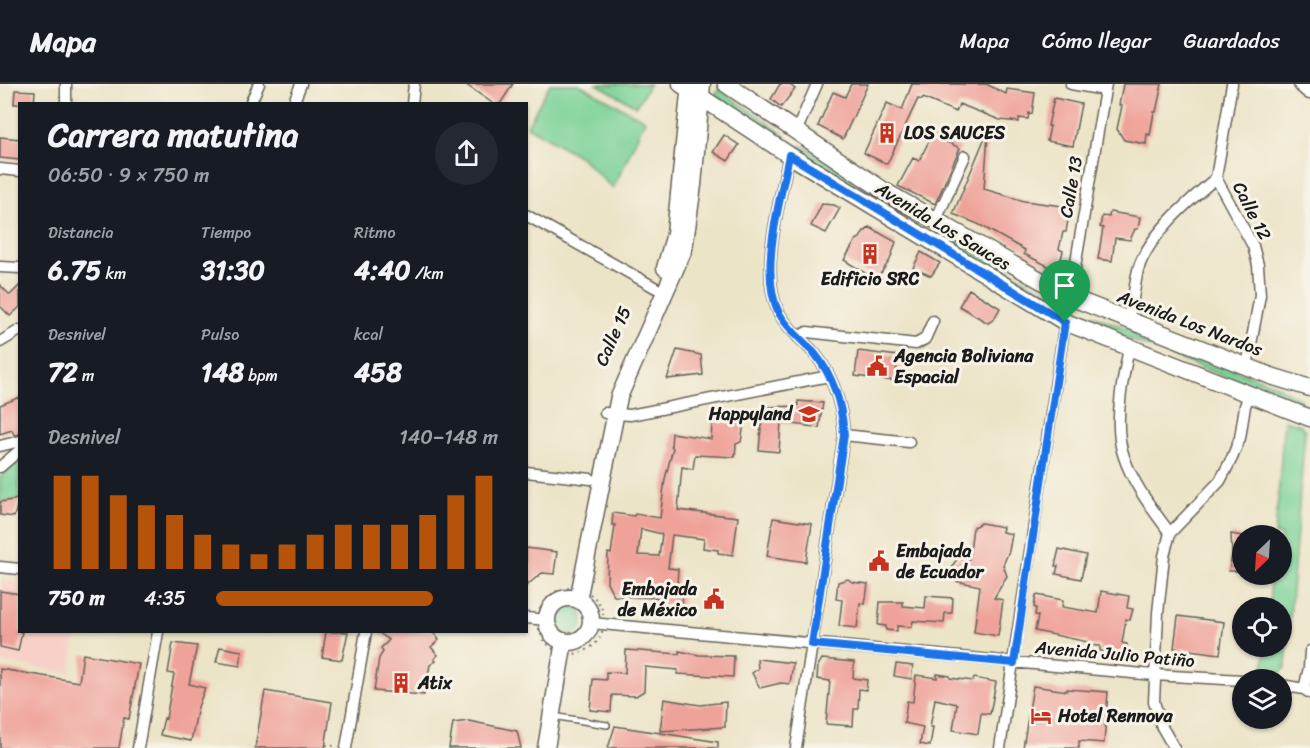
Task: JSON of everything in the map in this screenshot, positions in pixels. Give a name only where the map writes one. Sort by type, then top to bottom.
[{"type":"street","points":[[66,84],[66,102]]},
{"type":"street","points":[[251,102],[259,84]]},
{"type":"street","points":[[294,102],[301,84]]},
{"type":"street","points":[[412,102],[414,84]]},
{"type":"street","name":"Avenida Los Nardos","points":[[726,84],[886,192],[1070,297],[1271,376]]},
{"type":"street","points":[[795,748],[844,435],[839,400],[829,376],[816,355],[787,326],[778,312],[773,297],[770,268],[790,147],[817,84]]},
{"type":"street","points":[[1071,84],[1106,87]]},
{"type":"street","name":"Calle 12","points":[[1128,320],[1138,268],[1145,253],[1168,223],[1216,178],[1232,84]]},
{"type":"street","points":[[1302,84],[1310,91]]},
{"type":"street","name":"Calle 13","points":[[1070,297],[1106,87]]},
{"type":"street","name":"Avenida Los Sauces","points":[[693,88],[789,155],[1065,322],[1310,418]]},
{"type":"street","name":"Calle 15","points":[[575,594],[614,382],[661,290],[679,265],[686,242],[693,88]]},
{"type":"street","points":[[936,220],[965,156]]},
{"type":"street","points":[[0,169],[18,171]]},
{"type":"street","name":"Calle 12","points":[[1216,178],[1252,246],[1258,265],[1260,295],[1247,366]]},
{"type":"street","points":[[528,215],[661,290]]},
{"type":"street","points":[[0,267],[18,268]]},
{"type":"street","points":[[1000,748],[1070,297]]},
{"type":"street","points":[[798,337],[807,332],[916,344],[925,339],[933,321]]},
{"type":"street","points":[[0,342],[18,331]]},
{"type":"street","points":[[1129,349],[1119,417],[1120,441],[1125,462],[1153,510],[1170,533]]},
{"type":"street","points":[[610,413],[630,415],[829,376]]},
{"type":"street","points":[[1271,376],[1310,388]]},
{"type":"street","points":[[1271,376],[1310,401]]},
{"type":"street","points":[[1174,748],[1162,727],[1154,702],[1154,675],[1164,556],[1170,533],[1220,481],[1240,438],[1249,395]]},
{"type":"street","name":"Calle 15","points":[[575,594],[591,479],[610,413]]},
{"type":"street","points":[[844,435],[909,442]]},
{"type":"street","points":[[0,446],[18,442]]},
{"type":"street","points":[[0,467],[18,452]]},
{"type":"street","points":[[528,472],[591,479]]},
{"type":"street","points":[[0,567],[18,569]]},
{"type":"street","points":[[542,620],[556,602],[575,594],[597,624],[568,648],[555,717],[546,748]]},
{"type":"street","points":[[528,618],[542,620],[568,648]]},
{"type":"street","name":"Avenida Julio Patiño","points":[[597,624],[1014,663],[1232,679]]},
{"type":"street","points":[[138,748],[158,633]]},
{"type":"street","points":[[346,748],[366,633]]},
{"type":"street","points":[[1292,688],[1307,691],[1310,651]]},
{"type":"street","points":[[554,748],[555,717]]},
{"type":"lane","points":[[555,717],[608,725]]},
{"type":"path","points":[[560,590],[575,594],[592,596],[599,603],[603,612],[597,624],[597,641],[591,648],[582,652],[568,648],[554,649],[546,643],[539,629],[542,620],[542,605],[560,590]]},
{"type":"path","points":[[326,745],[331,745]]},
{"type":"shaded area","points":[[0,581],[18,583],[18,633],[77,633],[70,673],[0,662]]},
{"type":"green space","points":[[550,84],[579,84],[645,120],[613,189],[582,158],[528,127]]},
{"type":"green space","points":[[597,84],[650,84],[636,106]]},
{"type":"green space","points":[[719,89],[784,134],[786,136],[784,141],[717,97],[716,93]]},
{"type":"green space","points":[[802,145],[888,200],[886,204],[797,150]]},
{"type":"green space","points":[[933,225],[1055,297],[1061,309],[934,233]]},
{"type":"green space","points":[[1084,312],[1275,385],[1302,401],[1310,410],[1077,319],[1077,314]]},
{"type":"green space","points":[[1284,420],[1301,425],[1305,431],[1292,597],[1270,597],[1270,585],[1292,585],[1292,525],[1276,525]]},
{"type":"green space","points":[[18,458],[18,499],[0,502],[0,478]]},
{"type":"green space","points":[[569,606],[579,610],[583,620],[579,630],[569,634],[559,630],[555,620],[559,610]]},
{"type":"green space","points":[[1265,657],[1287,657],[1284,669],[1263,669]]},
{"type":"building","points":[[465,84],[513,84],[501,102],[491,102]]},
{"type":"building","points":[[780,84],[789,84],[795,89],[781,107],[771,99]]},
{"type":"building","points":[[851,84],[868,84],[843,139],[818,126],[833,92],[845,97]]},
{"type":"building","points":[[912,84],[986,84],[1006,94],[1007,89],[1035,93],[1032,114],[1029,113],[1028,119],[1019,118],[1019,122],[1000,120],[959,104],[956,112],[923,98],[918,99],[887,164],[864,153],[887,103],[902,110]]},
{"type":"building","points":[[1123,84],[1162,84],[1146,144],[1124,140],[1117,129],[1122,106],[1119,105]]},
{"type":"building","points":[[15,90],[35,91],[34,102],[14,104]]},
{"type":"building","points":[[1054,98],[1081,104],[1073,146],[1047,141]]},
{"type":"building","points":[[724,135],[739,145],[728,161],[713,152]]},
{"type":"building","points":[[932,135],[960,148],[935,204],[898,186],[913,158],[919,161]]},
{"type":"building","points":[[986,135],[988,135],[984,189],[1024,201],[1070,207],[1066,232],[1063,232],[1059,249],[1063,251],[1058,271],[1024,254],[1025,250],[978,224],[953,214]]},
{"type":"building","points":[[0,137],[18,139],[18,160],[0,158]]},
{"type":"building","points":[[822,204],[840,208],[826,233],[811,226]]},
{"type":"building","points":[[1110,212],[1140,217],[1138,229],[1135,229],[1130,240],[1115,238],[1112,261],[1098,259],[1103,228],[1100,227],[1102,216],[1109,217]]},
{"type":"building","name":"Edificio SRC","points":[[869,227],[896,242],[890,260],[876,280],[844,260],[856,240]]},
{"type":"building","points":[[921,252],[940,263],[931,276],[913,268]]},
{"type":"building","points":[[0,285],[10,295],[18,287],[18,309],[10,316],[0,306]]},
{"type":"building","points":[[969,289],[1000,308],[994,319],[988,323],[959,306]]},
{"type":"building","points":[[677,350],[701,355],[703,375],[667,379]]},
{"type":"building","name":"Agencia Boliviana Espacial","points":[[858,351],[898,356],[895,381],[855,376]]},
{"type":"building","points":[[18,398],[18,434],[14,435],[12,430],[0,434],[0,405]]},
{"type":"building","points":[[798,401],[823,403],[819,428],[781,422],[779,452],[759,450],[763,407],[798,406]]},
{"type":"building","points":[[725,409],[724,422],[744,424],[741,442],[736,444],[735,457],[695,455],[693,469],[682,467],[678,510],[738,517],[733,555],[703,548],[704,539],[672,535],[668,568],[678,569],[677,584],[683,585],[682,609],[669,608],[668,604],[658,603],[659,598],[614,596],[607,582],[608,553],[611,554],[615,525],[612,525],[613,513],[660,518],[665,479],[673,448],[671,446],[672,433],[711,439],[713,411]],"holes":[[[641,529],[662,534],[659,556],[638,555]]]},
{"type":"building","points":[[18,499],[14,517],[0,515],[0,502]]},
{"type":"building","points":[[773,518],[812,524],[806,562],[767,556]]},
{"type":"building","points":[[981,523],[1003,527],[1002,532],[1012,534],[1009,551],[1003,565],[1007,576],[994,598],[1003,600],[998,636],[974,632],[980,586],[956,581],[952,566],[958,558],[969,559],[973,527]]},
{"type":"building","points":[[528,548],[557,552],[554,574],[542,573],[528,584]]},
{"type":"building","points":[[1059,549],[1086,555],[1081,579],[1056,574],[1058,566],[1055,566]]},
{"type":"building","points":[[1232,554],[1232,571],[1229,571]]},
{"type":"building","points":[[848,579],[852,582],[868,584],[865,604],[860,603],[857,628],[839,626],[842,600],[836,599],[838,582]]},
{"type":"building","points":[[0,591],[18,594],[18,633],[22,633],[18,651],[0,647]]},
{"type":"building","points":[[1101,591],[1129,596],[1127,608],[1133,609],[1130,620],[1126,619],[1122,643],[1127,644],[1126,654],[1100,651],[1100,646],[1087,645],[1088,642],[1035,631],[1038,616],[1035,615],[1036,608],[1034,607],[1036,595],[1063,600],[1062,607],[1098,613]]},
{"type":"building","points":[[926,596],[953,598],[952,613],[945,613],[944,623],[913,621],[912,627],[897,626],[897,631],[886,630],[886,626],[878,625],[880,602],[903,602],[903,606],[925,608]]},
{"type":"building","points":[[1178,616],[1224,622],[1220,654],[1174,648]]},
{"type":"building","points":[[326,633],[348,633],[342,660],[322,657]]},
{"type":"building","points":[[379,633],[434,633],[439,640],[431,647],[438,655],[434,659],[436,661],[430,665],[424,695],[374,691],[379,658],[383,652],[381,648],[389,640]]},
{"type":"building","points":[[173,643],[197,646],[189,684],[205,688],[198,707],[191,741],[160,735],[164,718],[166,719],[174,674],[168,673]]},
{"type":"building","points":[[220,647],[242,651],[240,666],[216,662]]},
{"type":"building","points":[[626,650],[679,654],[679,651],[699,655],[734,656],[733,677],[677,674],[678,670],[645,667],[644,691],[636,696],[612,695],[611,712],[590,710],[593,679],[606,680],[606,672],[625,673]]},
{"type":"building","points":[[83,654],[139,664],[129,719],[124,718],[119,748],[0,748],[0,669],[79,682]]},
{"type":"building","points":[[757,659],[793,663],[790,684],[781,683],[760,688],[752,673],[758,669]]},
{"type":"building","points":[[822,659],[854,662],[853,678],[867,680],[866,690],[859,689],[858,709],[854,709],[853,726],[826,724],[830,681],[817,679],[818,666]]},
{"type":"building","points":[[896,664],[913,666],[911,679],[894,676]]},
{"type":"building","points":[[937,674],[950,676],[950,678],[973,681],[974,678],[996,682],[990,714],[981,713],[978,734],[953,730],[957,704],[935,699],[930,727],[933,727],[930,746],[920,744],[923,727],[904,723],[907,701],[913,702],[916,675],[937,678]]},
{"type":"building","points":[[1033,686],[1067,691],[1067,689],[1108,692],[1104,743],[1079,741],[1079,748],[1023,748]]},
{"type":"building","points":[[265,691],[332,702],[325,748],[255,748]]},
{"type":"building","points":[[664,699],[700,705],[726,702],[725,727],[660,731]]},
{"type":"building","points":[[469,721],[517,731],[521,748],[449,748],[453,723]]},
{"type":"building","points":[[615,726],[718,742],[718,748],[608,748]]},
{"type":"place","name":"LOS SAUCES","points":[[887,133]]},
{"type":"place","name":"Edificio SRC","points":[[870,254]]},
{"type":"place","name":"Agencia Boliviana Espacial","points":[[877,366]]},
{"type":"place","name":"Happyland","points":[[809,414]]},
{"type":"place","name":"Embajada de Ecuador","points":[[879,561]]},
{"type":"place","name":"Embajada de México","points":[[714,599]]},
{"type":"place","name":"Atix","points":[[401,683]]},
{"type":"place","name":"Hotel Rennova","points":[[1041,716]]},
{"type":"route","points":[[789,155],[1065,322],[1014,663],[812,644],[844,435],[839,400],[829,376],[816,355],[787,326],[778,312],[773,297],[770,268],[772,246],[789,155]]}]
